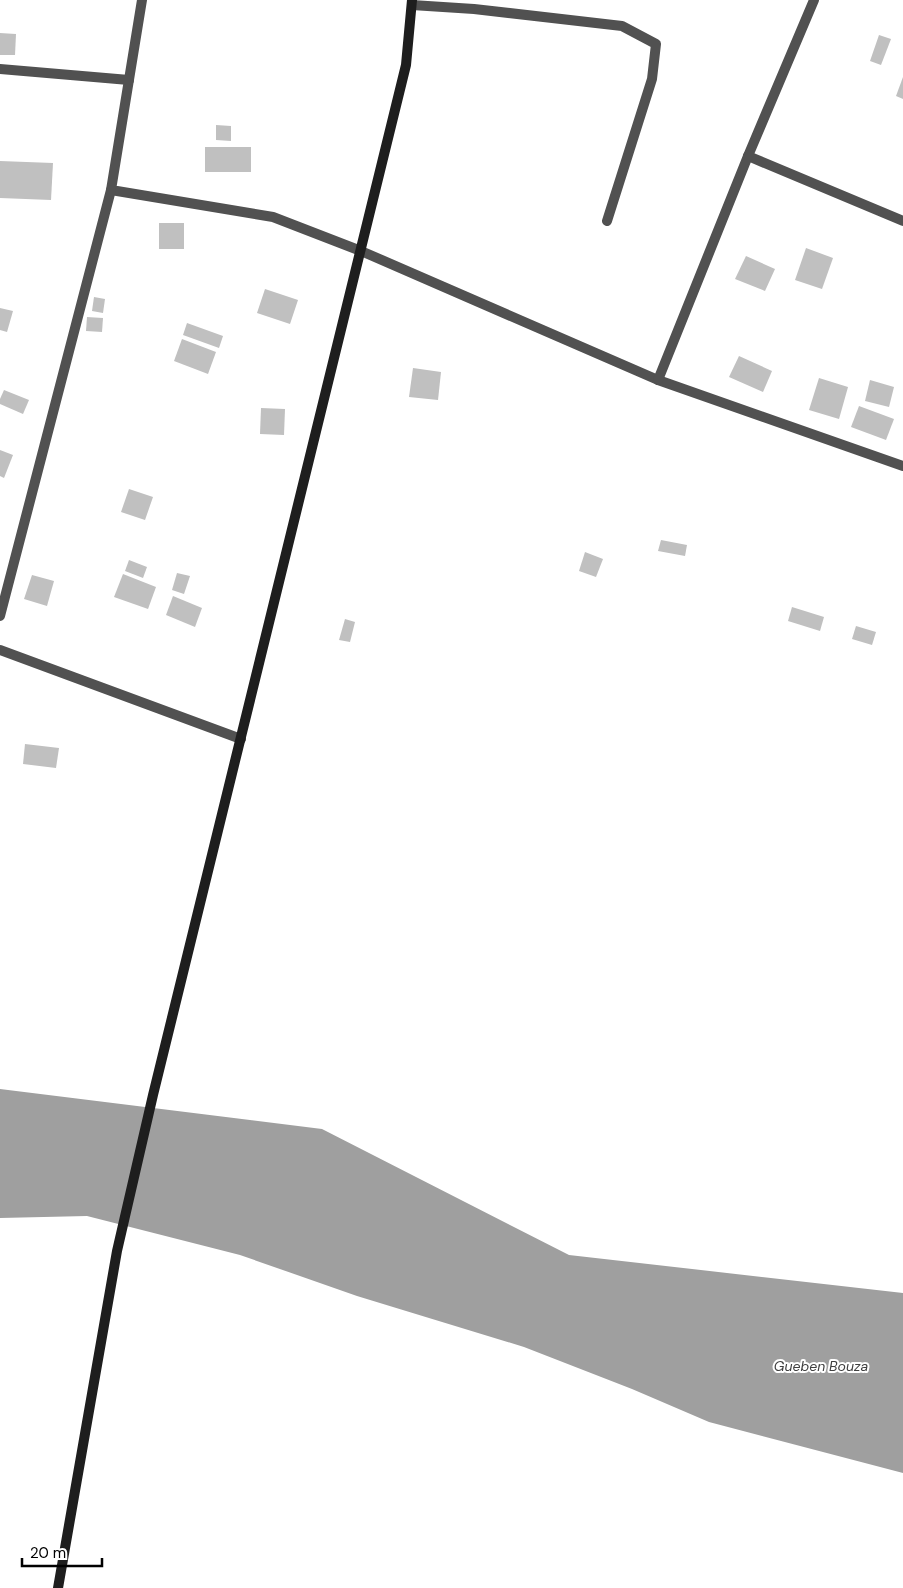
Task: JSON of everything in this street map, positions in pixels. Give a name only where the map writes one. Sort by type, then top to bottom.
[{"type":"street","points":[[0,616],[111,190],[142,0]]},
{"type":"street","points":[[658,380],[748,156],[814,0]]},
{"type":"street","points":[[58,1588],[117,1251],[406,65],[412,2],[622,26],[656,44],[652,79],[608,221]]},
{"type":"street","points":[[0,69],[129,80]]},
{"type":"street","points":[[748,156],[903,221]]},
{"type":"street","points":[[111,190],[273,217],[361,251],[658,380],[903,466]]},
{"type":"street","points":[[0,650],[241,739]]},
{"type":"water","name":"Gueben Bouza","points":[[0,1089],[322,1129],[569,1255],[903,1293],[903,1473],[709,1422],[632,1389],[524,1347],[357,1296],[240,1255],[87,1216],[0,1218]]},
{"type":"building","points":[[0,33],[16,34],[15,55],[0,55]]},
{"type":"building","points":[[879,35],[891,39],[881,65],[870,61]]},
{"type":"building","points":[[903,77],[903,99],[896,96]]},
{"type":"building","points":[[216,125],[231,126],[231,141],[216,140]]},
{"type":"building","points":[[205,147],[251,147],[251,172],[205,172]]},
{"type":"building","points":[[0,161],[53,163],[51,200],[0,198]]},
{"type":"building","points":[[159,223],[184,223],[184,249],[159,249]]},
{"type":"building","points":[[806,248],[833,258],[822,289],[795,280]]},
{"type":"building","points":[[746,256],[775,269],[765,291],[735,279]]},
{"type":"building","points":[[265,289],[298,300],[290,324],[257,313]]},
{"type":"building","points":[[94,297],[105,299],[103,313],[92,311]]},
{"type":"building","points":[[0,308],[13,311],[7,332],[0,330]]},
{"type":"building","points":[[87,317],[103,318],[102,332],[86,331]]},
{"type":"building","points":[[187,323],[223,336],[219,348],[183,335]]},
{"type":"building","points":[[182,339],[216,352],[208,374],[174,361]]},
{"type":"building","points":[[739,356],[772,371],[763,392],[729,377]]},
{"type":"building","points":[[413,368],[441,372],[438,400],[409,397]]},
{"type":"building","points":[[819,378],[848,387],[839,419],[809,410]]},
{"type":"building","points":[[870,380],[894,387],[889,407],[865,401]]},
{"type":"building","points":[[4,390],[29,400],[23,414],[0,404]]},
{"type":"building","points":[[859,406],[894,419],[886,440],[851,427]]},
{"type":"building","points":[[261,408],[285,409],[284,435],[260,434]]},
{"type":"building","points":[[0,450],[13,455],[4,478],[0,476]]},
{"type":"building","points":[[129,489],[153,497],[145,520],[121,512]]},
{"type":"building","points":[[661,540],[687,545],[685,556],[658,551]]},
{"type":"building","points":[[585,552],[603,559],[596,577],[579,571]]},
{"type":"building","points":[[129,560],[147,567],[143,578],[125,571]]},
{"type":"building","points":[[177,573],[190,576],[184,594],[172,590]]},
{"type":"building","points":[[123,574],[156,587],[148,609],[114,597]]},
{"type":"building","points":[[32,575],[54,581],[47,606],[24,599]]},
{"type":"building","points":[[173,596],[202,608],[195,627],[166,615]]},
{"type":"building","points":[[792,607],[824,617],[820,631],[788,621]]},
{"type":"building","points":[[345,619],[355,622],[350,642],[339,640]]},
{"type":"building","points":[[856,626],[876,632],[872,645],[852,639]]},
{"type":"building","points":[[25,744],[59,748],[56,768],[23,764]]}]
